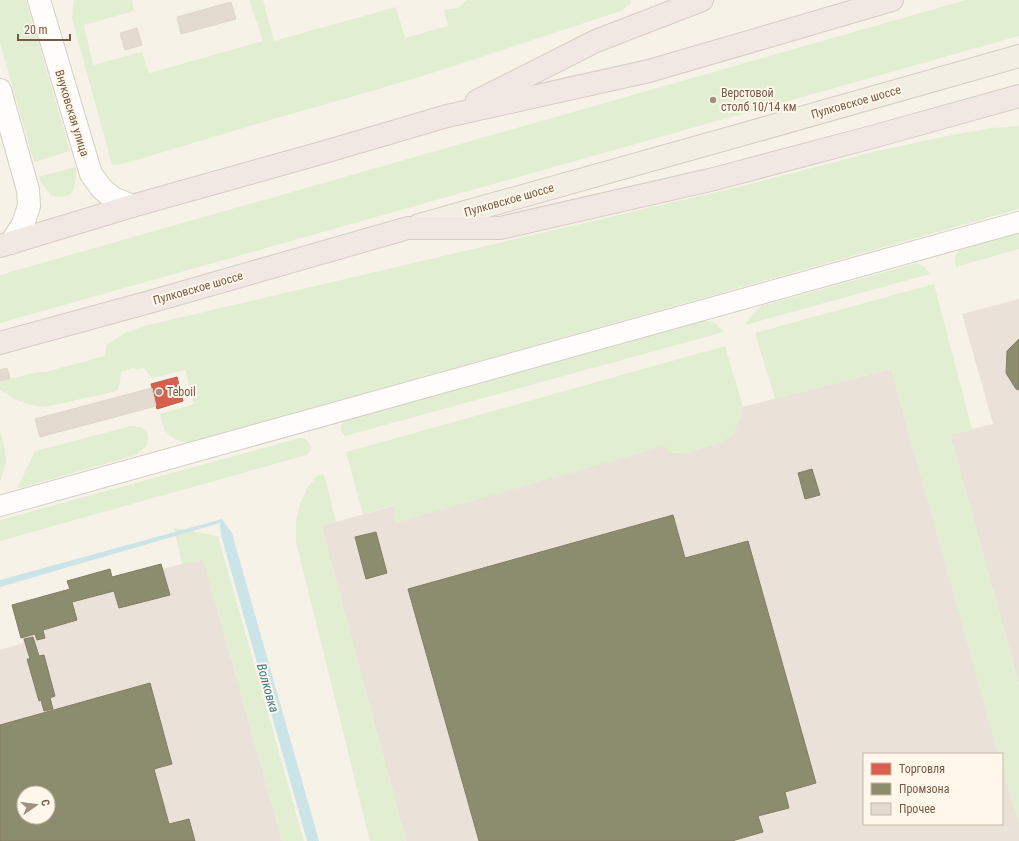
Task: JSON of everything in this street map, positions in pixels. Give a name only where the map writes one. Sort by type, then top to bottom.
[{"type":"highway","points":[[447,116],[596,41],[702,0]]},
{"type":"highway","points":[[6,245],[132,206],[447,116],[648,71],[892,0]]},
{"type":"highway","points":[[408,228],[500,228],[714,179],[1019,96]]},
{"type":"highway","points":[[962,112],[1019,107]]},
{"type":"highway","name":"Пулковское шоссе","points":[[0,343],[408,228]]},
{"type":"main road","name":"Пулковское шоссе","points":[[408,228],[1019,56]]},
{"type":"street","name":"Внуковская улица","points":[[39,0],[91,174],[102,189],[113,198],[132,206]]},
{"type":"street","points":[[0,90],[28,190],[29,206],[23,224],[6,245]]},
{"type":"street","points":[[0,506],[1019,222]]},
{"type":"shaded area","points":[[1019,299],[1019,684],[950,435],[993,424],[962,314]]},
{"type":"shaded area","points":[[891,369],[999,753],[863,753],[863,825],[1003,825],[1003,768],[1019,823],[1019,841],[406,841],[321,525],[727,411]]},
{"type":"shaded area","points":[[203,558],[282,841],[0,841],[0,650],[23,643],[12,605],[70,589],[67,581],[110,569],[112,577],[161,564],[163,569]]},
{"type":"green space","points":[[0,0],[26,0],[70,151],[34,162],[0,43]]},
{"type":"green space","points":[[74,0],[132,0],[134,11],[84,25],[93,65],[142,52],[149,73],[263,41],[249,0],[263,0],[274,41],[396,7],[405,38],[448,26],[444,10],[458,8],[467,0],[630,0],[631,3],[621,11],[426,75],[123,164],[112,165],[72,19]]},
{"type":"green space","points":[[966,0],[1019,0],[1019,36],[0,323],[0,275]]},
{"type":"green space","points":[[1019,126],[1019,209],[188,443],[176,439],[168,434],[163,426],[160,414],[194,404],[185,370],[153,378],[149,375],[145,368],[133,368],[121,372],[117,391],[45,407],[21,402],[0,390],[0,381],[38,372],[45,372],[105,356],[107,344],[125,333],[148,325],[734,188],[877,151],[947,136],[993,128]]},
{"type":"green space","points":[[76,167],[75,187],[70,194],[66,196],[51,196],[38,177]]},
{"type":"green space","points":[[1019,232],[1019,249],[956,267],[955,257],[961,249]]},
{"type":"green space","points":[[917,263],[924,267],[930,274],[745,325],[750,317],[761,306]]},
{"type":"green space","points":[[934,284],[972,429],[950,435],[1019,684],[1019,823],[1003,768],[1003,753],[999,753],[996,747],[891,369],[775,399],[755,333]]},
{"type":"green space","points":[[699,320],[714,322],[724,332],[345,436],[341,429],[346,418]]},
{"type":"green space","points":[[725,346],[743,407],[733,435],[717,444],[687,453],[671,453],[665,446],[395,523],[394,505],[363,514],[346,452]]},
{"type":"green space","points":[[131,426],[140,427],[146,430],[148,439],[147,444],[136,455],[17,489],[35,451]]},
{"type":"green space","points":[[0,431],[5,450],[6,463],[0,482]]},
{"type":"green space","points":[[300,438],[305,438],[309,443],[311,450],[307,455],[0,541],[0,520]]},
{"type":"green space","points":[[324,474],[336,522],[321,525],[406,841],[370,841],[296,542],[296,520],[300,504],[308,487],[317,476]]},
{"type":"green space","points":[[174,528],[218,536],[304,841],[282,841],[203,559],[182,564]]},
{"type":"water","name":"Волковка","points":[[222,519],[232,533],[319,841],[307,841],[221,535],[220,523],[0,587],[0,580]]},
{"type":"building: Торговля","name":"Teboil","points":[[177,377],[183,401],[157,409],[151,384]]},
{"type":"building: Промзона","points":[[1019,339],[1019,390],[1016,389],[1006,373],[1007,351]]},
{"type":"building: Промзона","points":[[812,469],[820,495],[805,499],[798,473]]},
{"type":"building: Промзона","points":[[673,515],[685,558],[748,541],[816,783],[785,792],[789,808],[758,816],[763,832],[732,841],[479,841],[408,589]]},
{"type":"building: Промзона","points":[[376,532],[387,573],[366,579],[355,537]]},
{"type":"building: Промзона","points":[[161,564],[170,595],[119,608],[114,591],[72,602],[77,620],[43,630],[45,638],[37,640],[35,634],[21,638],[12,605],[70,589],[67,581],[110,569],[112,577]]},
{"type":"building: Промзона","points":[[33,637],[39,656],[44,655],[55,696],[50,698],[53,709],[44,711],[41,700],[39,701],[27,659],[30,659],[24,639]]},
{"type":"building: Промзона","points":[[150,683],[172,764],[154,769],[169,824],[189,819],[195,841],[0,841],[0,725]]},
{"type":"building: Прочее","points":[[231,2],[236,19],[181,34],[177,17]]},
{"type":"building: Прочее","points":[[137,28],[142,45],[125,50],[120,33]]},
{"type":"building: Прочее","points":[[7,368],[10,378],[0,381],[0,370]]},
{"type":"building: Прочее","points":[[152,388],[156,406],[40,437],[35,419]]},
{"type":"place","name":"Верстовой столб 10/14 км","points":[[713,100]]},
{"type":"place","name":"Teboil","points":[[159,392]]}]
